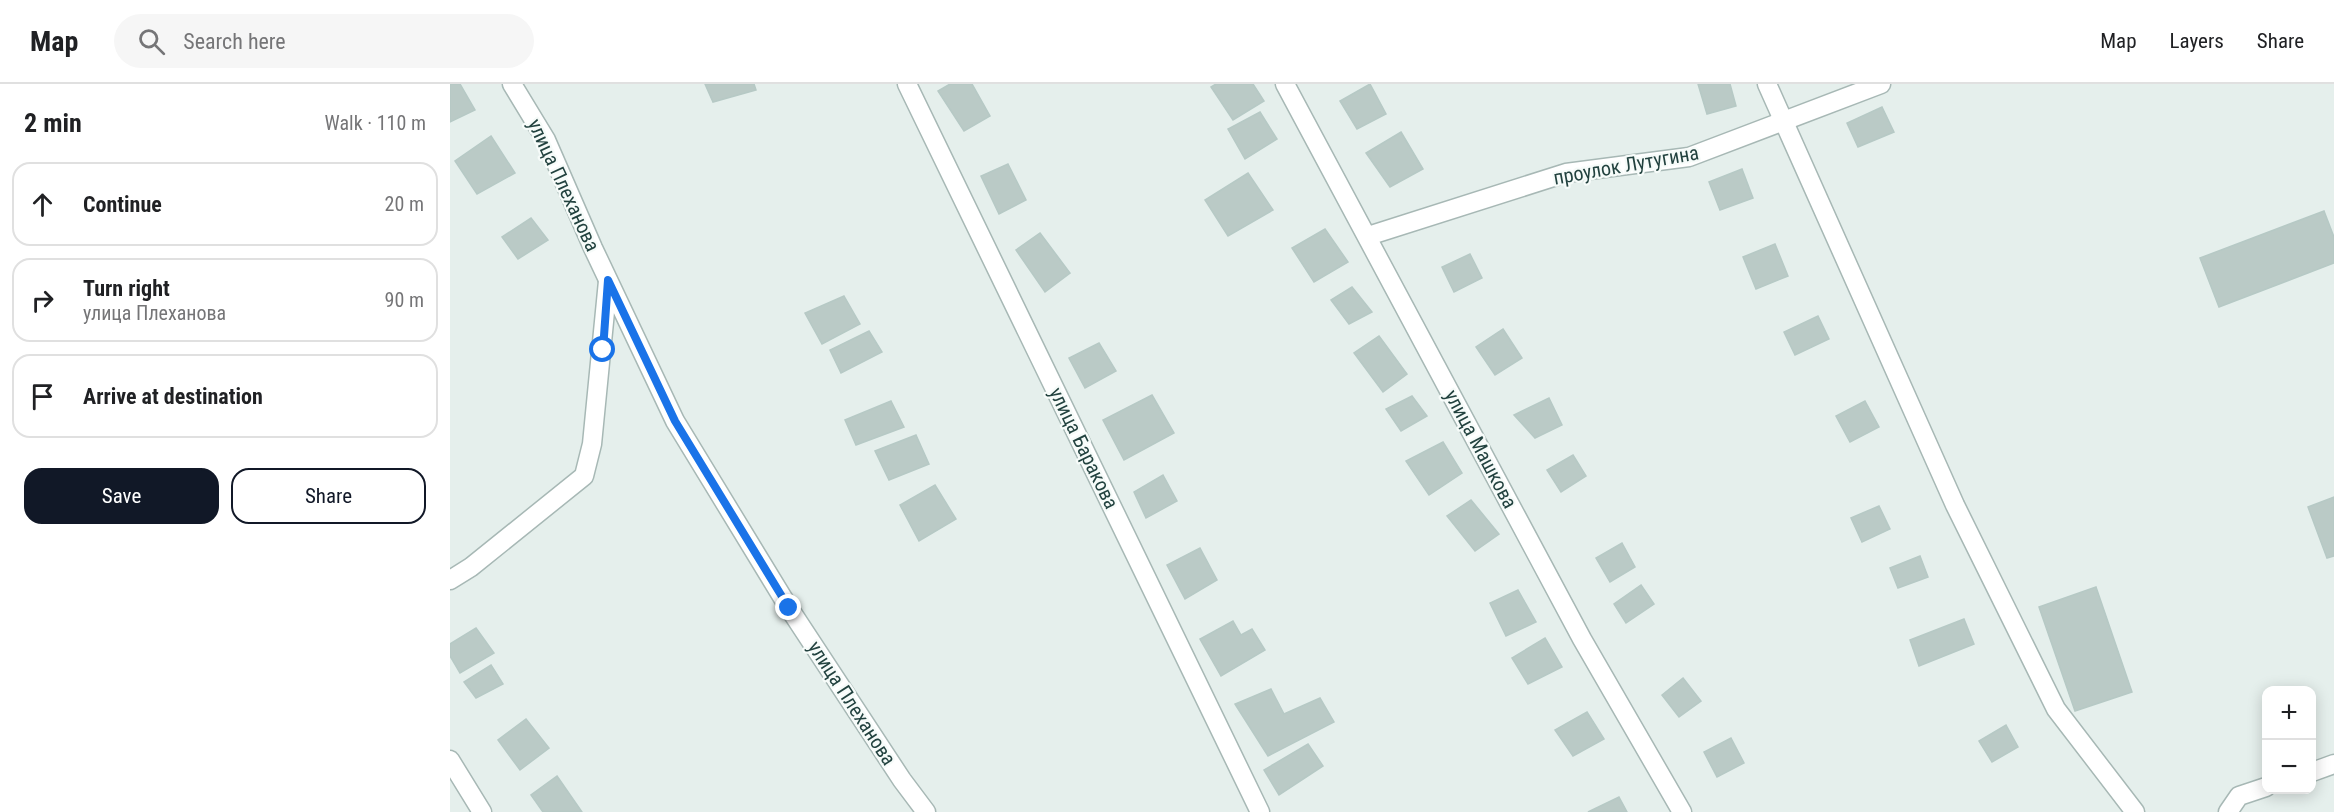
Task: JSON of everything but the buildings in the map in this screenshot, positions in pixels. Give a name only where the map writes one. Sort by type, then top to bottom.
[{"type":"street","name":"улица Плеханова","points":[[512,84],[546,140],[608,280],[675,421],[795,617],[902,780],[926,812]]},
{"type":"street","name":"улица Баракова","points":[[907,84],[1260,812]]},
{"type":"street","name":"улица Машкова","points":[[1285,84],[1582,639],[1682,812]]},
{"type":"street","points":[[1767,84],[1954,505],[2056,709],[2135,812]]},
{"type":"street","name":"проулок Лутугина","points":[[1368,236],[1566,173],[1689,157],[1784,123],[1881,84]]},
{"type":"street","points":[[450,580],[471,567],[584,476],[592,444],[608,280]]},
{"type":"street","points":[[450,760],[482,812]]},
{"type":"street","points":[[2316,771],[2334,764]]},
{"type":"street","points":[[2228,812],[2239,796],[2262,788]]},
{"type":"route","points":[[603,350],[608,280],[675,421],[789,608]]}]
